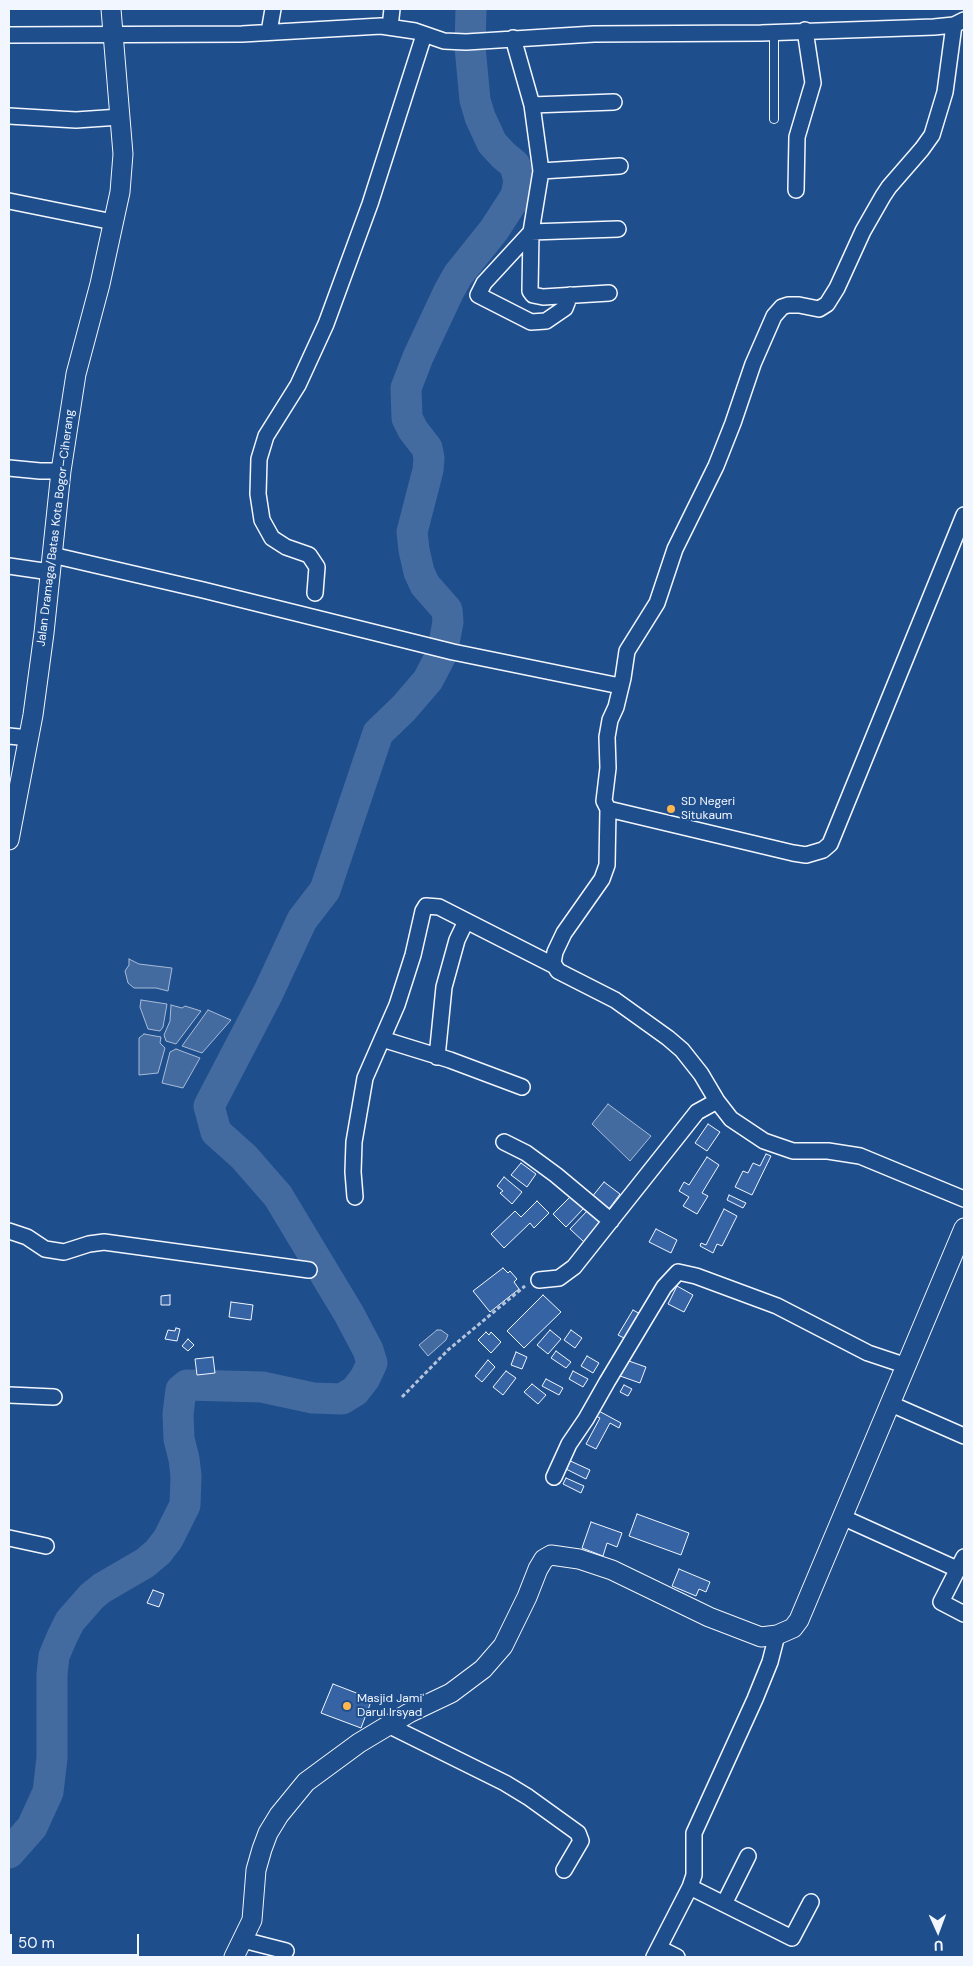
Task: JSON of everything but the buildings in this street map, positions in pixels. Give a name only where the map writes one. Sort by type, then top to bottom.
[{"type":"street","name":"Jalan Dramaga/Batas Kota Bogor–Ciherang","points":[[9,840],[11,821],[29,738],[41,657],[61,471],[76,374],[100,284],[120,192],[122,164],[120,117],[111,9]]},
{"type":"street","points":[[269,32],[273,9]]},
{"type":"street","points":[[390,27],[392,9]]},
{"type":"street","points":[[9,35],[234,34],[366,26],[390,27],[415,31],[424,36],[444,41],[466,42],[507,38],[647,32],[706,34],[774,32],[959,22],[946,92],[932,135],[880,202],[863,231],[832,298],[823,308],[793,305],[782,307],[774,316],[753,364],[734,423],[706,488],[675,549],[657,603],[627,651],[616,707],[610,720],[607,737],[608,768],[604,801],[608,809],[606,872],[564,932],[555,952],[553,965]]},
{"type":"street","points":[[796,190],[797,137],[813,84],[805,30]]},
{"type":"street","points":[[315,593],[317,567],[309,555],[286,547],[272,538],[262,520],[258,494],[259,459],[266,436],[298,385],[326,324],[370,204],[424,36]]},
{"type":"street","points":[[507,38],[532,105],[541,171],[531,232],[529,288],[533,295],[531,322]]},
{"type":"street","points":[[532,105],[614,102]]},
{"type":"street","points":[[9,116],[76,120],[120,117]]},
{"type":"street","points":[[541,171],[620,166]]},
{"type":"street","points":[[9,201],[113,222]]},
{"type":"street","points":[[570,295],[565,308],[546,322],[531,322],[478,295],[484,283],[531,232],[618,229]]},
{"type":"street","points":[[533,295],[543,297],[610,293]]},
{"type":"street","points":[[9,468],[61,471]]},
{"type":"street","points":[[608,809],[793,853],[806,855],[823,850],[830,844],[964,515]]},
{"type":"street","points":[[9,566],[51,564],[203,590],[453,652],[620,686]]},
{"type":"street","points":[[9,736],[29,738]]},
{"type":"street","points":[[355,1196],[353,1172],[354,1142],[362,1089],[368,1068],[404,986],[420,919],[426,906],[439,906],[553,965],[562,973],[615,1000],[668,1038],[682,1050],[701,1074],[716,1101],[731,1119],[764,1141],[793,1151],[828,1151],[860,1156],[964,1200]]},
{"type":"street","points":[[437,1057],[444,988],[457,940],[466,921]]},
{"type":"street","points":[[382,1039],[450,1060],[522,1087]]},
{"type":"street","points":[[539,1280],[559,1278],[574,1267],[697,1112],[716,1101]]},
{"type":"street","points":[[504,1142],[526,1153],[611,1220]]},
{"type":"street","points":[[234,1957],[252,1920],[256,1870],[268,1833],[279,1815],[306,1782],[359,1743],[409,1713],[451,1693],[469,1680],[494,1657],[503,1646],[514,1626],[544,1559],[551,1555],[570,1557],[612,1570],[709,1617],[761,1637],[777,1636],[793,1628],[799,1620],[964,1228]]},
{"type":"street","points":[[9,1230],[21,1234],[44,1249],[64,1252],[104,1242],[309,1270]]},
{"type":"street","points":[[554,1477],[569,1444],[586,1419],[664,1287],[678,1272],[696,1276],[776,1306],[868,1353],[906,1366]]},
{"type":"street","points":[[9,1395],[54,1397]]},
{"type":"street","points":[[891,1404],[964,1436]]},
{"type":"street","points":[[842,1517],[961,1563],[941,1602],[964,1614]]},
{"type":"street","points":[[9,1538],[46,1546]]},
{"type":"street","points":[[677,1957],[657,1953],[690,1887],[694,1875],[694,1833],[755,1700],[770,1662],[777,1636]]},
{"type":"street","points":[[390,1726],[505,1783],[578,1833],[581,1841],[564,1870]]},
{"type":"street","points":[[724,1904],[748,1856]]},
{"type":"street","points":[[690,1887],[792,1938],[811,1902]]},
{"type":"street","points":[[243,1940],[286,1951]]},
{"type":"lane","points":[[774,32],[774,119]]},
{"type":"path","points":[[402,1397],[456,1343],[528,1284],[539,1280]]},
{"type":"water","points":[[129,959],[139,964],[172,968],[168,991],[156,988],[134,988],[128,983],[125,971],[129,965]]},
{"type":"water","points":[[141,1000],[167,1004],[163,1027],[160,1031],[148,1029],[140,1007]]},
{"type":"water","points":[[171,1005],[182,1008],[185,1006],[201,1011],[176,1044],[166,1041],[164,1035],[170,1021]]},
{"type":"water","points":[[208,1010],[231,1020],[202,1053],[182,1046]]},
{"type":"water","points":[[144,1034],[161,1037],[160,1043],[165,1048],[158,1073],[139,1075],[139,1038]]},
{"type":"water","points":[[176,1049],[200,1058],[183,1088],[162,1083],[170,1052]]},
{"type":"water","points":[[608,1104],[651,1136],[630,1161],[592,1124]]},
{"type":"water","points":[[437,1330],[441,1330],[448,1335],[446,1340],[428,1356],[419,1345]]},
{"type":"waterway","points":[[9,1853],[32,1827],[48,1792],[52,1758],[52,1674],[54,1656],[70,1621],[92,1596],[102,1588],[145,1563],[158,1552],[168,1539],[185,1505],[186,1476],[179,1439],[178,1414],[181,1390],[187,1385],[262,1387],[313,1398],[342,1399],[355,1391],[365,1378],[372,1363],[368,1350],[349,1314],[278,1196],[244,1157],[216,1132],[209,1106],[268,993],[302,920],[325,890],[378,733],[404,708],[428,680],[441,655],[448,622],[447,610],[425,585],[419,572],[412,532],[428,470],[429,458],[427,448],[413,430],[407,418],[406,388],[418,357],[449,291],[458,275],[494,230],[516,196],[519,181],[515,165],[492,143],[480,117],[475,100],[470,47],[471,9]]},
{"type":"place","name":"SD Negeri Situkaum","points":[[671,809]]},
{"type":"place","name":"Masjid Jami' Darul Irsyad","points":[[347,1706]]}]
